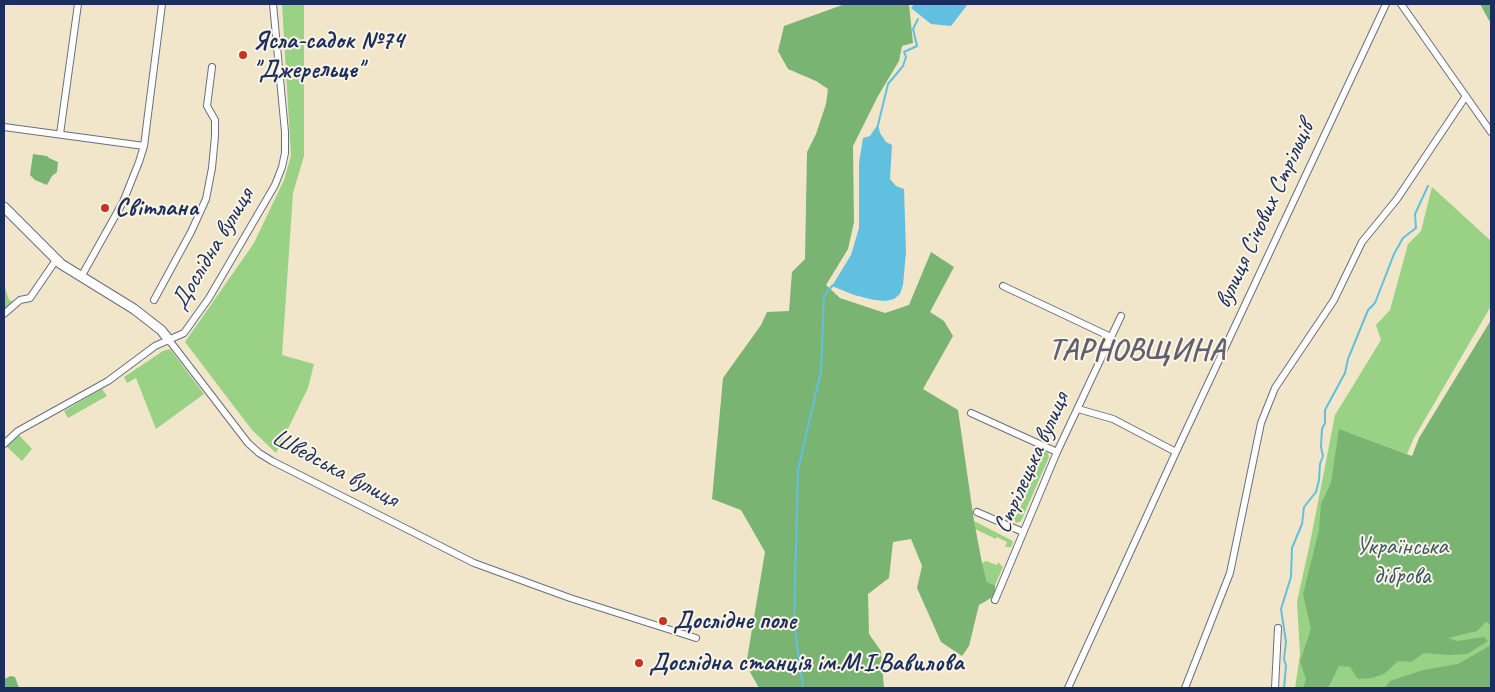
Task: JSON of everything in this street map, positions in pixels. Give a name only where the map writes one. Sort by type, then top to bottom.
[{"type":"street","points":[[60,134],[78,4]]},
{"type":"street","points":[[81,277],[125,197],[140,162],[144,146],[162,4]]},
{"type":"street","name":"Дослідна вулиця","points":[[4,444],[18,431],[108,381],[155,346],[184,334],[192,324],[275,185],[280,173],[285,153],[285,132],[273,4]]},
{"type":"street","name":"вулиця Січових Стрільців","points":[[1068,688],[1176,452],[1386,4]]},
{"type":"street","points":[[1401,4],[1491,132]]},
{"type":"street","points":[[154,300],[191,232],[208,193],[216,120],[207,106],[212,67]]},
{"type":"street","points":[[1185,688],[1230,573],[1261,423],[1275,388],[1334,300],[1362,242],[1397,199],[1466,96]]},
{"type":"street","points":[[4,127],[144,146]]},
{"type":"street","name":"Шведська вулиця","points":[[4,207],[56,260],[134,309],[161,330],[248,443],[259,453],[474,563],[570,598],[696,638]]},
{"type":"street","points":[[4,314],[20,300],[30,298],[56,260]]},
{"type":"street","points":[[1003,286],[1111,337]]},
{"type":"street","name":"Стрілецька вулиця","points":[[994,600],[1057,452],[1121,316]]},
{"type":"street","points":[[1078,409],[1113,419],[1176,452]]},
{"type":"street","points":[[971,413],[1057,452]]},
{"type":"street","points":[[977,512],[1023,532]]},
{"type":"street","points":[[1275,688],[1278,628]]},
{"type":"green space","points":[[282,4],[304,4],[304,156],[293,193],[282,355],[314,364],[308,388],[276,453],[252,430],[185,342],[254,243],[284,180],[291,156]]},
{"type":"green space","points":[[845,4],[909,4],[913,43],[902,46],[899,61],[878,96],[853,146],[854,222],[848,249],[826,285],[840,298],[885,313],[909,305],[931,252],[954,267],[930,312],[944,321],[953,336],[923,389],[958,410],[982,563],[987,582],[995,585],[995,600],[991,598],[979,605],[969,646],[962,656],[941,642],[917,588],[922,566],[911,539],[893,542],[889,578],[868,594],[869,634],[881,651],[884,688],[759,688],[746,665],[765,552],[741,510],[712,499],[723,378],[761,325],[767,312],[789,311],[792,272],[805,259],[807,152],[816,134],[826,104],[828,89],[816,81],[788,69],[778,51],[784,26]]},
{"type":"green space","points":[[1480,4],[1491,4],[1491,24]]},
{"type":"green space","points":[[33,154],[47,156],[58,162],[57,172],[52,176],[47,185],[35,180],[30,175]]},
{"type":"green space","name":"Українська діброва","points":[[1432,187],[1491,241],[1491,306],[1414,438],[1407,454],[1347,432],[1413,460],[1491,334],[1491,688],[1295,688],[1300,655],[1297,602],[1335,415],[1381,340],[1376,325],[1390,310],[1408,244],[1421,231]]},
{"type":"green space","points":[[4,284],[9,300],[15,302],[4,313]]},
{"type":"green space","name":"Українська діброва","points":[[1491,320],[1491,625],[1486,622],[1477,631],[1448,638],[1457,641],[1484,637],[1488,641],[1467,654],[1424,653],[1411,662],[1398,661],[1384,674],[1372,678],[1358,679],[1350,667],[1339,666],[1328,688],[1303,688],[1306,679],[1300,661],[1311,629],[1303,594],[1319,530],[1321,504],[1331,483],[1339,429],[1412,456],[1419,438]]},
{"type":"green space","points":[[170,349],[204,394],[156,429],[136,378],[127,383],[124,377],[163,351]]},
{"type":"green space","points":[[102,389],[107,396],[68,418],[64,411]]},
{"type":"green space","points":[[19,435],[32,449],[22,461],[6,446]]},
{"type":"green space","points":[[1043,451],[1048,453],[1049,457],[1021,521],[1016,523],[1015,515],[1017,515],[1042,458],[1038,456]]},
{"type":"green space","points":[[974,521],[1011,540],[1013,542],[1011,547],[1005,547],[1007,542],[997,537],[996,539],[975,529]]},
{"type":"green space","points":[[986,561],[997,565],[998,562],[1003,567],[995,585],[987,582],[982,563]]},
{"type":"green space","points":[[1491,645],[1491,688],[1384,688],[1390,681],[1423,670],[1458,664]]},
{"type":"green space","points":[[11,676],[15,677],[19,688],[4,688],[4,679]]},
{"type":"water","points":[[914,4],[968,4],[951,26],[931,24],[911,8]]},
{"type":"water","points":[[878,124],[880,133],[886,142],[892,145],[890,179],[896,186],[904,189],[906,252],[903,285],[900,294],[894,299],[886,301],[854,295],[832,286],[851,255],[859,228],[859,163],[863,138],[870,136]]},
{"type":"waterway","points":[[878,125],[888,84],[903,66],[906,57],[904,52],[917,46],[913,29],[918,19]]},
{"type":"waterway","points":[[1284,688],[1286,642],[1281,609],[1291,577],[1292,548],[1302,524],[1304,507],[1316,492],[1319,480],[1320,464],[1323,456],[1321,447],[1325,410],[1345,373],[1348,359],[1368,310],[1375,303],[1394,254],[1403,238],[1416,228],[1415,214],[1428,186]]},
{"type":"waterway","points":[[803,688],[794,623],[798,470],[821,371],[824,296],[833,285]]},
{"type":"place","name":"Ясла-садок №74 \"Джерельце\"","points":[[243,55]]},
{"type":"place","name":"Світлана","points":[[105,208]]},
{"type":"place","name":"Дослідне поле","points":[[663,621]]},
{"type":"place","name":"Дослідна станція ім.М.І.Вавилова","points":[[639,663]]},
{"type":"district","name":"ТАРНОВЩИНА","points":[[1137,351]]}]
